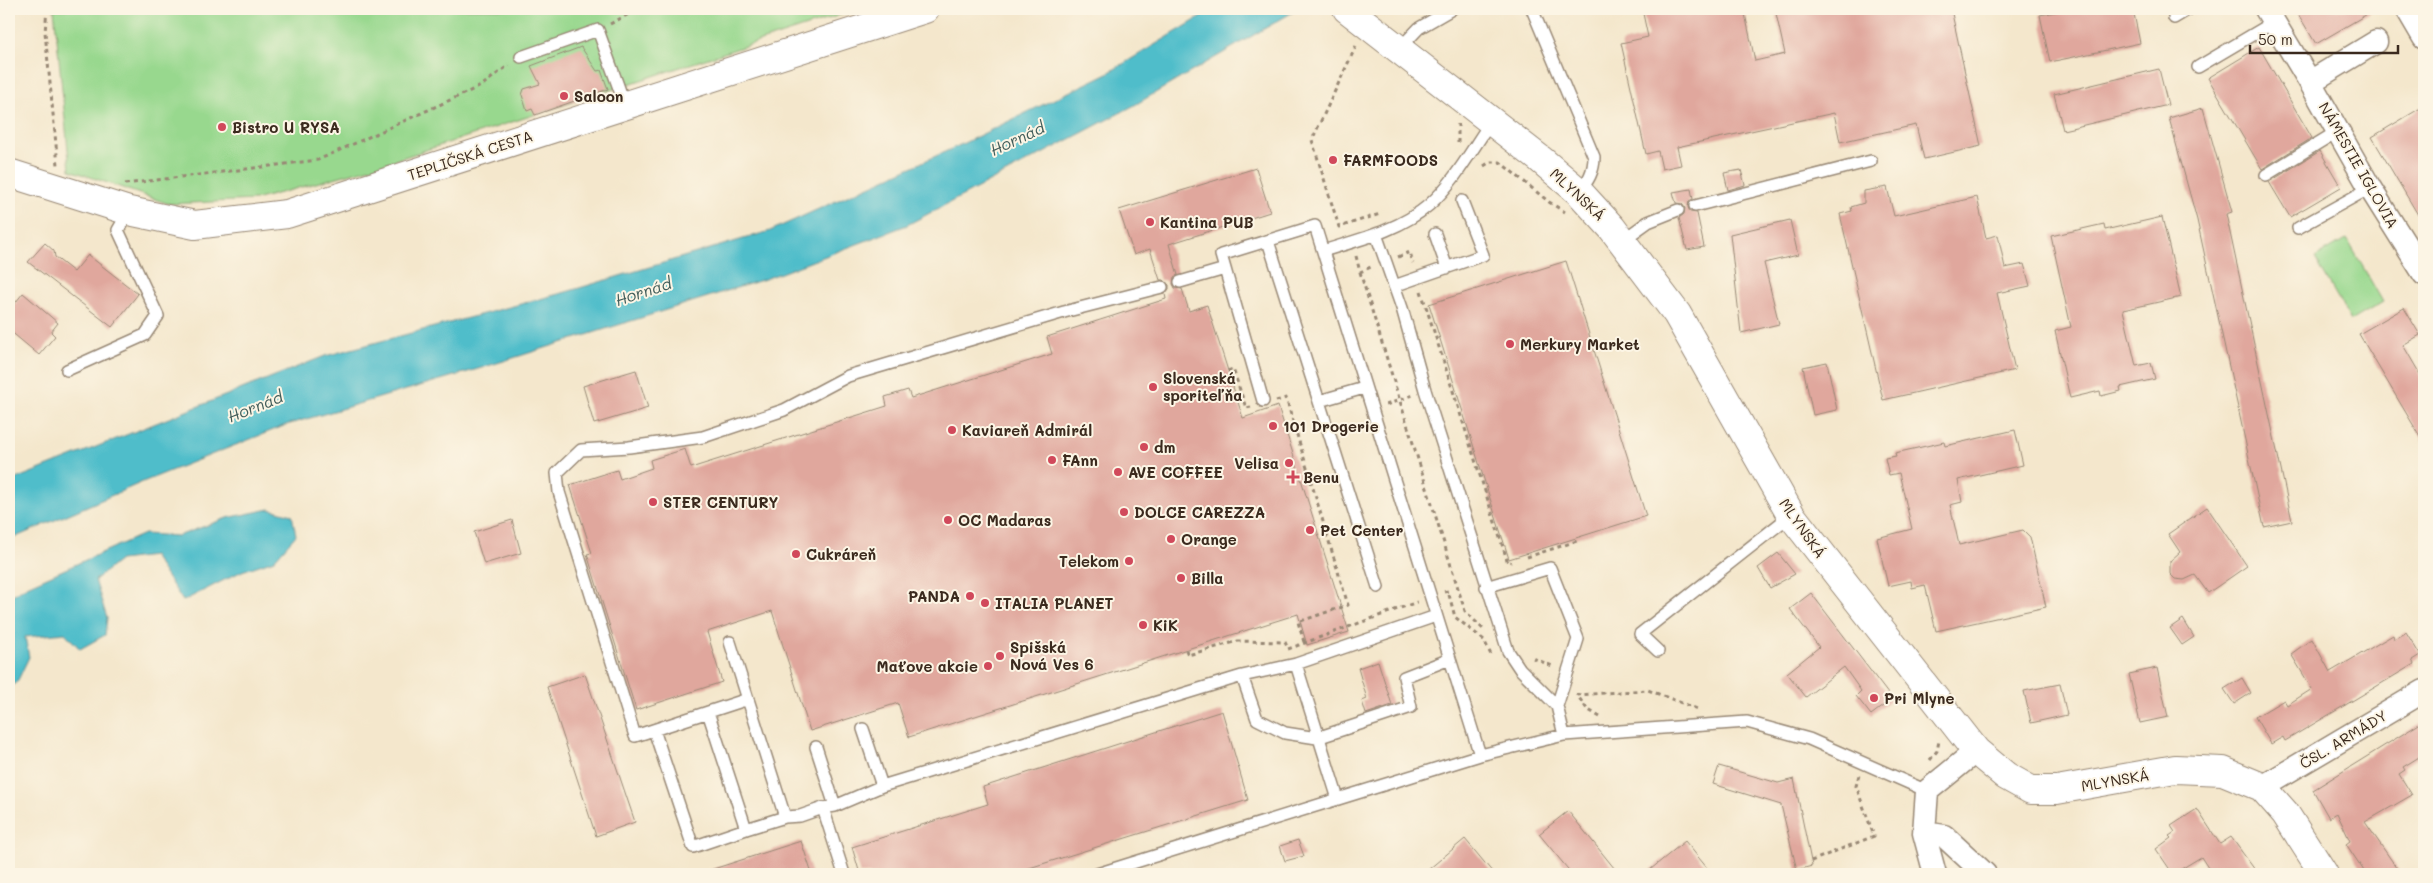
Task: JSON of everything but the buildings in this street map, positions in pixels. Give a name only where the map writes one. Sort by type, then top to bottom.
[{"type":"street","name":"TEPLIČSKÁ CESTA","points":[[9,172],[129,211],[195,225],[287,214],[925,9]]},
{"type":"street","points":[[2406,9],[2424,38]]},
{"type":"street","name":"MLYNSKÁ","points":[[1350,11],[1579,192],[1623,240],[1677,314],[1791,514],[1976,751],[2006,776],[2031,790],[2057,790],[2175,769],[2223,771],[2262,787],[2285,813],[2324,874]]},
{"type":"street","name":"NÁMESTIE IGLOVIA","points":[[2270,15],[2370,188],[2424,274]]},
{"type":"street","points":[[2310,82],[2376,42]]},
{"type":"street","name":"ČSL. ARMÁDY","points":[[2262,787],[2424,691]]},
{"type":"street","points":[[1934,874],[1924,833],[1927,791],[1976,751]]},
{"type":"street","points":[[1924,833],[1944,836],[1985,874]]},
{"type":"lane","points":[[1398,50],[1419,28],[1452,9]]},
{"type":"lane","points":[[1532,9],[1594,158],[1594,168],[1589,179],[1579,192]]},
{"type":"lane","points":[[2174,18],[2190,9]]},
{"type":"lane","points":[[2198,67],[2270,15]]},
{"type":"lane","points":[[521,56],[598,30],[625,105]]},
{"type":"lane","points":[[1323,251],[1376,234],[1427,206],[1441,193],[1491,122]]},
{"type":"lane","points":[[2266,175],[2338,131]]},
{"type":"lane","points":[[1695,206],[1870,161]]},
{"type":"lane","points":[[2298,228],[2370,188]]},
{"type":"lane","points":[[1394,286],[1483,255],[1462,201]]},
{"type":"lane","points":[[1623,240],[1648,222],[1678,210]]},
{"type":"lane","points":[[67,370],[145,335],[158,316],[118,230],[129,211]]},
{"type":"lane","points":[[1263,403],[1221,255],[1315,226],[1480,755]]},
{"type":"lane","points":[[1376,234],[1384,262],[1402,308],[1486,587],[1508,651],[1520,669],[1557,706]]},
{"type":"lane","points":[[1435,234],[1447,268]]},
{"type":"lane","points":[[1268,240],[1378,587]]},
{"type":"lane","points":[[1180,282],[1224,270]]},
{"type":"lane","points":[[748,699],[635,736],[559,492],[557,473],[581,450],[628,447],[703,437],[784,410],[848,376],[1064,312],[1162,287]]},
{"type":"lane","points":[[1319,401],[1364,388]]},
{"type":"lane","points":[[1658,651],[1640,634],[1791,514]]},
{"type":"lane","points":[[1486,587],[1550,568],[1578,639],[1557,706],[1564,735]]},
{"type":"lane","points":[[654,730],[694,847],[785,817],[800,816],[835,806],[882,786],[1242,676],[1296,664],[1436,616]]},
{"type":"lane","points":[[730,642],[785,817]]},
{"type":"lane","points":[[1242,676],[1257,719],[1285,733],[1318,738],[1411,707],[1404,677],[1450,659]]},
{"type":"lane","points":[[1296,664],[1338,799]]},
{"type":"lane","points":[[708,712],[746,829]]},
{"type":"lane","points":[[1097,874],[1480,755],[1564,735],[1748,722],[1809,739],[1927,791]]},
{"type":"lane","points":[[863,729],[882,786]]},
{"type":"lane","points":[[816,747],[835,806]]},
{"type":"lane","points":[[823,808],[844,874]]},
{"type":"path","points":[[47,9],[44,32],[61,189]]},
{"type":"path","points":[[598,30],[638,9]]},
{"type":"path","points":[[1353,51],[1312,140],[1339,227],[1388,211]]},
{"type":"path","points":[[119,185],[318,160],[481,86],[521,56]]},
{"type":"path","points":[[1457,123],[1459,129],[1457,147]]},
{"type":"path","points":[[1347,224],[1400,400],[1389,404]]},
{"type":"path","points":[[1360,272],[1410,252],[1508,563],[1517,560]]},
{"type":"path","points":[[1228,371],[1233,369],[1246,408],[1286,398],[1348,605],[1298,622],[1304,642]]},
{"type":"path","points":[[1525,557],[1577,541]]},
{"type":"path","points":[[1811,861],[1874,836],[1856,786],[1860,772]]},
{"type":"green space","points":[[54,9],[859,9],[377,166],[255,200],[169,204],[70,170]]},
{"type":"green space","points":[[2347,239],[2383,302],[2351,321],[2315,258]]},
{"type":"water","name":"Hornád","points":[[1214,9],[1298,9],[1133,106],[907,225],[765,279],[478,369],[286,425],[145,481],[9,540],[9,482],[325,356],[566,292],[770,231],[960,145],[1108,73]]},
{"type":"water","points":[[270,509],[292,515],[296,535],[274,560],[242,571],[183,601],[153,556],[120,560],[95,580],[107,618],[105,635],[80,649],[65,633],[25,637],[29,657],[18,680],[9,691],[9,597],[27,586],[144,534],[178,536],[227,518]]},
{"type":"place","name":"Saloon","points":[[564,96]]},
{"type":"place","name":"Bistro U RYSA","points":[[222,127]]},
{"type":"place","name":"FARMFOODS","points":[[1333,160]]},
{"type":"place","name":"Kantina PUB","points":[[1150,222]]},
{"type":"place","name":"Merkury Market","points":[[1510,344]]},
{"type":"place","name":"Slovenská sporiteľňa","points":[[1153,387]]},
{"type":"place","name":"101 Drogerie","points":[[1273,426]]},
{"type":"place","name":"Kaviareň Admirál","points":[[952,430]]},
{"type":"place","name":"dm","points":[[1144,447]]},
{"type":"place","name":"FAnn","points":[[1052,460]]},
{"type":"place","name":"Velisa","points":[[1289,463]]},
{"type":"place","name":"AVE COFFEE","points":[[1118,472]]},
{"type":"place","name":"Benu","points":[[1293,477]]},
{"type":"place","name":"STER CENTURY","points":[[653,502]]},
{"type":"place","name":"DOLCE CAREZZA","points":[[1124,512]]},
{"type":"place","name":"OC Madaras","points":[[948,520]]},
{"type":"place","name":"Pet Center","points":[[1310,530]]},
{"type":"place","name":"Orange","points":[[1171,539]]},
{"type":"place","name":"Cukráreň","points":[[796,554]]},
{"type":"place","name":"Telekom","points":[[1129,561]]},
{"type":"place","name":"Billa","points":[[1181,578]]},
{"type":"place","name":"PANDA","points":[[970,596]]},
{"type":"place","name":"ITALIA PLANET","points":[[985,603]]},
{"type":"place","name":"KiK","points":[[1143,625]]},
{"type":"place","name":"Spišská Nová Ves 6","points":[[1000,656]]},
{"type":"place","name":"Maťove akcie","points":[[988,666]]},
{"type":"place","name":"Pri Mlyne","points":[[1874,698]]}]
